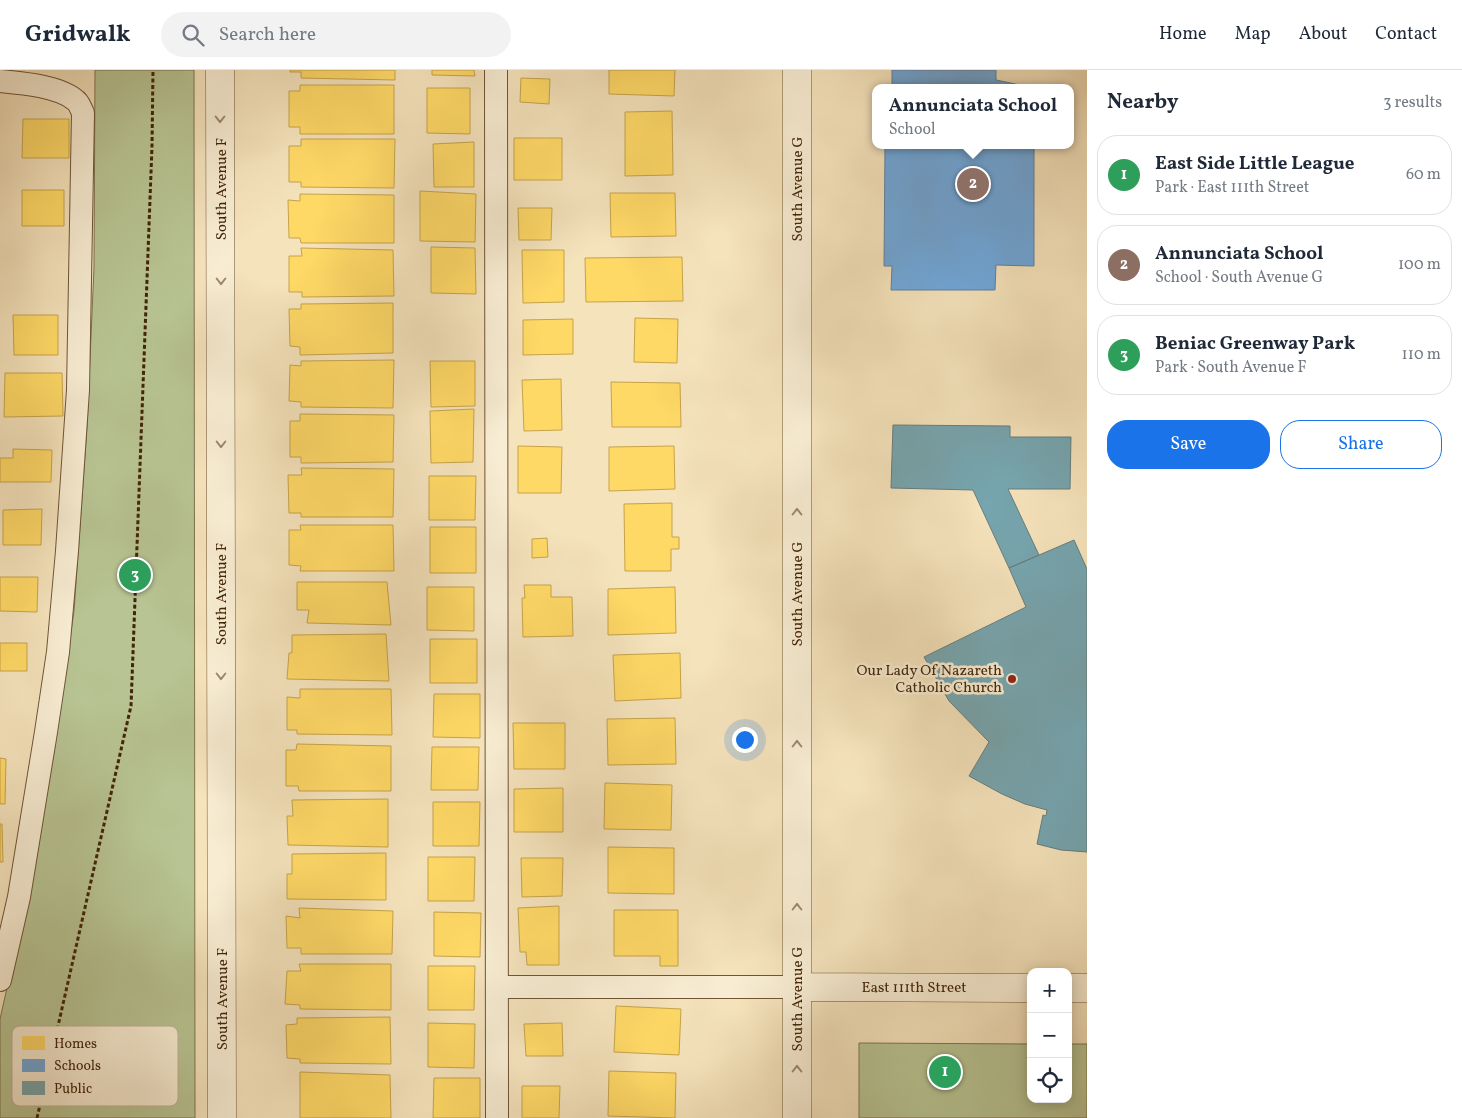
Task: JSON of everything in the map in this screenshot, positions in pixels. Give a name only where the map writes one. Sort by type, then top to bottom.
[{"type":"street","name":"South Avenue F","points":[[220,70],[222,1118]]},
{"type":"street","name":"South Avenue G","points":[[797,70],[797,1118]]},
{"type":"street","name":"East 111th Street","points":[[797,987],[1027,988]]},
{"type":"street","points":[[1072,988],[1087,988]]},
{"type":"lane","points":[[496,70],[497,1118]]},
{"type":"lane","points":[[0,81],[36,85],[61,92],[77,100],[83,113],[78,390],[68,541],[58,652],[19,897],[0,980]]},
{"type":"lane","points":[[497,987],[797,987]]},
{"type":"path","points":[[58,1026],[131,706],[152,146],[153,70]]},
{"type":"green space","points":[[95,70],[194,70],[195,1118],[0,1118],[0,1019],[35,864],[53,758],[74,611],[87,427],[94,268]]},
{"type":"green space","points":[[859,1043],[1027,1044],[1027,1103],[1072,1103],[1072,1044],[1087,1044],[1087,1118],[859,1118]]},
{"type":"building: Homes","points":[[290,70],[395,70],[395,80],[301,78],[301,72],[290,72]]},
{"type":"building: Homes","points":[[432,70],[474,70],[475,76],[432,75]]},
{"type":"building: Homes","points":[[609,70],[675,70],[674,96],[609,94]]},
{"type":"building: Homes","points":[[521,78],[550,79],[549,104],[520,102]]},
{"type":"building: Homes","points":[[300,85],[394,85],[394,134],[300,134],[300,127],[289,127],[289,91],[300,91]]},
{"type":"building: Homes","points":[[427,88],[470,88],[470,134],[427,133]]},
{"type":"building: Homes","points":[[672,111],[673,175],[625,176],[625,112]]},
{"type":"building: Homes","points":[[23,119],[69,119],[69,158],[22,158]]},
{"type":"building: Homes","points":[[514,138],[562,138],[562,180],[514,180]]},
{"type":"building: Homes","points":[[301,139],[395,139],[394,188],[301,187],[301,182],[289,182],[289,146],[301,146]]},
{"type":"building: Homes","points":[[474,142],[474,187],[434,187],[433,144]]},
{"type":"building: Homes","points":[[22,190],[64,190],[64,226],[22,226]]},
{"type":"building: Homes","points":[[420,191],[476,194],[475,242],[420,241]]},
{"type":"building: Homes","points":[[610,193],[675,193],[676,236],[611,237]]},
{"type":"building: Homes","points":[[300,194],[394,195],[394,243],[301,243],[300,238],[289,238],[288,200],[300,201]]},
{"type":"building: Homes","points":[[518,208],[552,208],[551,240],[519,240]]},
{"type":"building: Homes","points":[[431,247],[475,248],[476,294],[431,293]]},
{"type":"building: Homes","points":[[301,248],[393,250],[394,296],[302,297],[302,292],[289,292],[289,256],[302,256]]},
{"type":"building: Homes","points":[[522,250],[564,250],[564,302],[523,303]]},
{"type":"building: Homes","points":[[682,257],[683,301],[586,302],[585,258]]},
{"type":"building: Homes","points":[[393,303],[393,353],[300,355],[300,347],[290,346],[289,309],[301,309],[301,304]]},
{"type":"building: Homes","points":[[13,315],[58,315],[58,355],[14,355]]},
{"type":"building: Homes","points":[[635,318],[678,319],[677,363],[634,362]]},
{"type":"building: Homes","points":[[573,319],[573,354],[523,355],[523,320]]},
{"type":"building: Homes","points":[[394,360],[393,408],[301,407],[301,402],[289,401],[290,365],[301,366],[301,361]]},
{"type":"building: Homes","points":[[430,361],[475,361],[475,406],[431,407]]},
{"type":"building: Homes","points":[[5,373],[62,373],[63,416],[4,417]]},
{"type":"building: Homes","points":[[561,379],[562,430],[524,431],[522,380]]},
{"type":"building: Homes","points":[[611,382],[680,383],[681,427],[612,427]]},
{"type":"building: Homes","points":[[474,409],[473,462],[431,463],[430,411]]},
{"type":"building: Homes","points":[[300,414],[394,415],[393,462],[301,463],[301,457],[290,457],[290,421],[300,421]]},
{"type":"building: Homes","points":[[518,446],[562,447],[561,493],[518,493]]},
{"type":"building: Homes","points":[[674,446],[675,489],[609,491],[609,447]]},
{"type":"building: Homes","points":[[13,449],[52,450],[51,482],[0,482],[0,458],[13,458]]},
{"type":"building: Homes","points":[[301,468],[394,469],[393,517],[301,517],[301,513],[289,513],[288,475],[302,475]]},
{"type":"building: Homes","points":[[429,476],[476,476],[475,520],[429,520]]},
{"type":"building: Homes","points":[[672,503],[672,537],[679,537],[679,549],[671,549],[671,571],[625,571],[624,504]]},
{"type":"building: Homes","points":[[42,509],[41,545],[3,545],[3,510]]},
{"type":"building: Homes","points":[[300,525],[393,525],[394,571],[300,571],[301,566],[289,565],[289,530],[301,530]]},
{"type":"building: Homes","points":[[430,527],[476,527],[476,573],[430,573]]},
{"type":"building: Homes","points":[[547,538],[548,557],[532,558],[532,539]]},
{"type":"building: Homes","points":[[0,577],[38,577],[37,612],[0,611]]},
{"type":"building: Homes","points":[[297,582],[387,582],[391,625],[307,623],[309,610],[297,610]]},
{"type":"building: Homes","points":[[524,585],[551,585],[551,597],[572,597],[573,636],[523,637],[522,598],[525,598]]},
{"type":"building: Homes","points":[[427,587],[474,587],[474,631],[427,630]]},
{"type":"building: Homes","points":[[675,587],[676,633],[608,635],[608,589]]},
{"type":"building: Homes","points":[[386,634],[389,681],[287,679],[289,653],[292,653],[292,635]]},
{"type":"building: Homes","points":[[430,639],[477,639],[477,683],[430,683]]},
{"type":"building: Homes","points":[[0,643],[27,643],[27,671],[0,671]]},
{"type":"building: Homes","points":[[680,653],[681,698],[615,701],[613,655]]},
{"type":"building: Homes","points":[[300,689],[391,689],[392,735],[297,734],[297,730],[287,730],[287,697],[300,698]]},
{"type":"building: Homes","points":[[434,694],[480,694],[480,738],[433,737]]},
{"type":"building: Homes","points":[[675,718],[676,764],[608,765],[607,719]]},
{"type":"building: Homes","points":[[513,723],[565,723],[565,769],[514,769]]},
{"type":"building: Homes","points":[[297,744],[391,746],[391,791],[299,791],[298,786],[286,786],[286,750],[296,750]]},
{"type":"building: Homes","points":[[432,747],[479,747],[478,790],[431,790]]},
{"type":"building: Homes","points":[[0,758],[6,759],[5,804],[0,804]]},
{"type":"building: Homes","points":[[605,783],[672,785],[671,830],[604,829]]},
{"type":"building: Homes","points":[[563,788],[563,832],[514,832],[514,789]]},
{"type":"building: Homes","points":[[388,799],[388,847],[288,845],[287,816],[293,816],[292,800]]},
{"type":"building: Homes","points":[[433,802],[480,802],[479,846],[433,846]]},
{"type":"building: Homes","points":[[0,824],[2,824],[3,862],[0,862]]},
{"type":"building: Homes","points":[[608,847],[674,848],[674,894],[608,893]]},
{"type":"building: Homes","points":[[386,853],[386,900],[287,899],[287,874],[292,874],[292,854]]},
{"type":"building: Homes","points":[[428,857],[475,857],[474,901],[428,901]]},
{"type":"building: Homes","points":[[521,858],[563,858],[562,896],[522,897]]},
{"type":"building: Homes","points":[[559,906],[559,965],[527,965],[526,952],[520,952],[518,908]]},
{"type":"building: Homes","points":[[299,908],[393,911],[392,954],[301,954],[301,948],[287,948],[286,916],[300,918]]},
{"type":"building: Homes","points":[[614,910],[678,910],[678,966],[660,966],[660,956],[614,956]]},
{"type":"building: Homes","points":[[434,912],[481,913],[480,957],[434,956]]},
{"type":"building: Homes","points":[[299,964],[391,964],[391,1010],[300,1009],[300,1005],[285,1004],[287,971],[301,971]]},
{"type":"building: Homes","points":[[428,966],[475,966],[474,1010],[428,1010]]},
{"type":"building: Homes","points":[[616,1006],[681,1009],[679,1055],[614,1052]]},
{"type":"building: Homes","points":[[390,1017],[391,1064],[300,1063],[300,1059],[287,1058],[286,1025],[297,1024],[297,1018]]},
{"type":"building: Homes","points":[[428,1023],[475,1024],[474,1068],[428,1067]]},
{"type":"building: Homes","points":[[562,1023],[563,1056],[526,1056],[524,1024]]},
{"type":"building: Homes","points":[[609,1071],[676,1073],[675,1118],[608,1116]]},
{"type":"building: Homes","points":[[300,1072],[390,1075],[391,1118],[300,1118]]},
{"type":"building: Homes","points":[[434,1078],[480,1078],[480,1118],[433,1118]]},
{"type":"building: Homes","points":[[522,1086],[560,1086],[559,1118],[522,1118]]},
{"type":"building: Schools","points":[[892,70],[996,70],[996,80],[1015,84],[892,84]]},
{"type":"building: Schools","points":[[885,149],[1034,149],[1034,266],[996,265],[995,290],[891,290],[892,266],[884,266]]},
{"type":"building: Public","points":[[893,425],[1010,426],[1010,437],[1071,437],[1070,489],[1008,489],[1039,555],[1009,568],[973,490],[891,488]]},
{"type":"building: Public","name":"Our Lady Of Nazareth Catholic Church","points":[[1074,540],[1087,569],[1087,852],[1061,850],[1037,844],[1043,815],[1046,816],[1047,810],[1025,804],[1002,794],[969,776],[989,742],[949,701],[924,657],[1026,607],[1009,568]]},
{"type":"place","name":"Annunciata School","points":[[973,184]]},
{"type":"place","name":"Beniac Greenway Park","points":[[135,575]]},
{"type":"place","name":"Our Lady Of Nazareth Catholic Church","points":[[1012,679]]},
{"type":"place","name":"East Side Little League","points":[[945,1072]]}]
